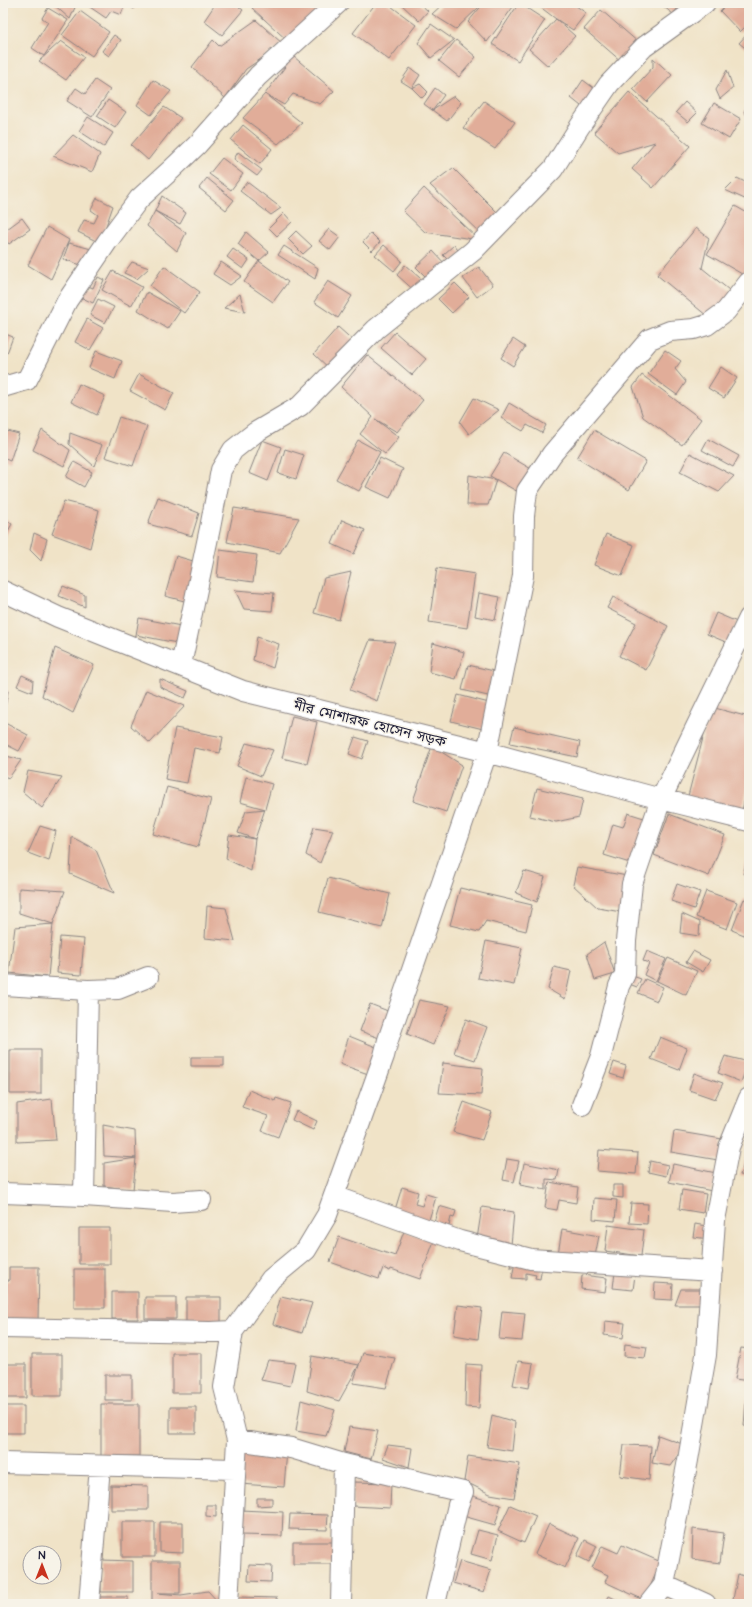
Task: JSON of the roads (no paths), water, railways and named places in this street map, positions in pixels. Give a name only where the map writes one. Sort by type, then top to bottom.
[{"type":"street","points":[[3,387],[27,380],[67,301],[107,242],[139,199],[172,170],[198,144],[258,76],[338,3]]},
{"type":"street","points":[[180,665],[221,470],[232,450],[256,432],[300,406],[376,329],[473,250],[553,169],[609,84],[644,47],[705,3]]},
{"type":"street","points":[[228,1604],[234,1469],[237,1440],[224,1387],[232,1331],[271,1280],[306,1250],[327,1215],[384,1056],[388,1040],[487,752],[523,576],[524,516],[527,491],[552,454],[650,339],[670,331],[694,329],[707,325],[726,311],[749,282]]},
{"type":"street","name":"মীর মোশারফ হোসেন সড়ক","points":[[3,591],[58,617],[243,691],[487,752],[749,821]]},
{"type":"street","points":[[582,1106],[601,1056],[619,986],[625,974],[626,941],[632,884],[661,799],[749,618]]},
{"type":"street","points":[[3,985],[88,990],[118,988],[148,977]]},
{"type":"street","points":[[84,1196],[88,990]]},
{"type":"street","points":[[649,1604],[664,1584],[688,1460],[706,1355],[715,1220],[729,1147],[749,1098]]},
{"type":"street","points":[[3,1193],[84,1196],[173,1202],[201,1200]]},
{"type":"street","points":[[334,1196],[460,1241],[531,1258],[712,1271]]},
{"type":"street","points":[[3,1328],[210,1332],[232,1331]]},
{"type":"street","points":[[237,1440],[291,1448],[344,1464],[463,1492],[458,1505],[435,1604]]},
{"type":"street","points":[[3,1463],[234,1469]]},
{"type":"street","points":[[341,1604],[344,1464]]},
{"type":"street","points":[[89,1604],[100,1466]]},
{"type":"street","points":[[664,1584],[706,1604]]}]
